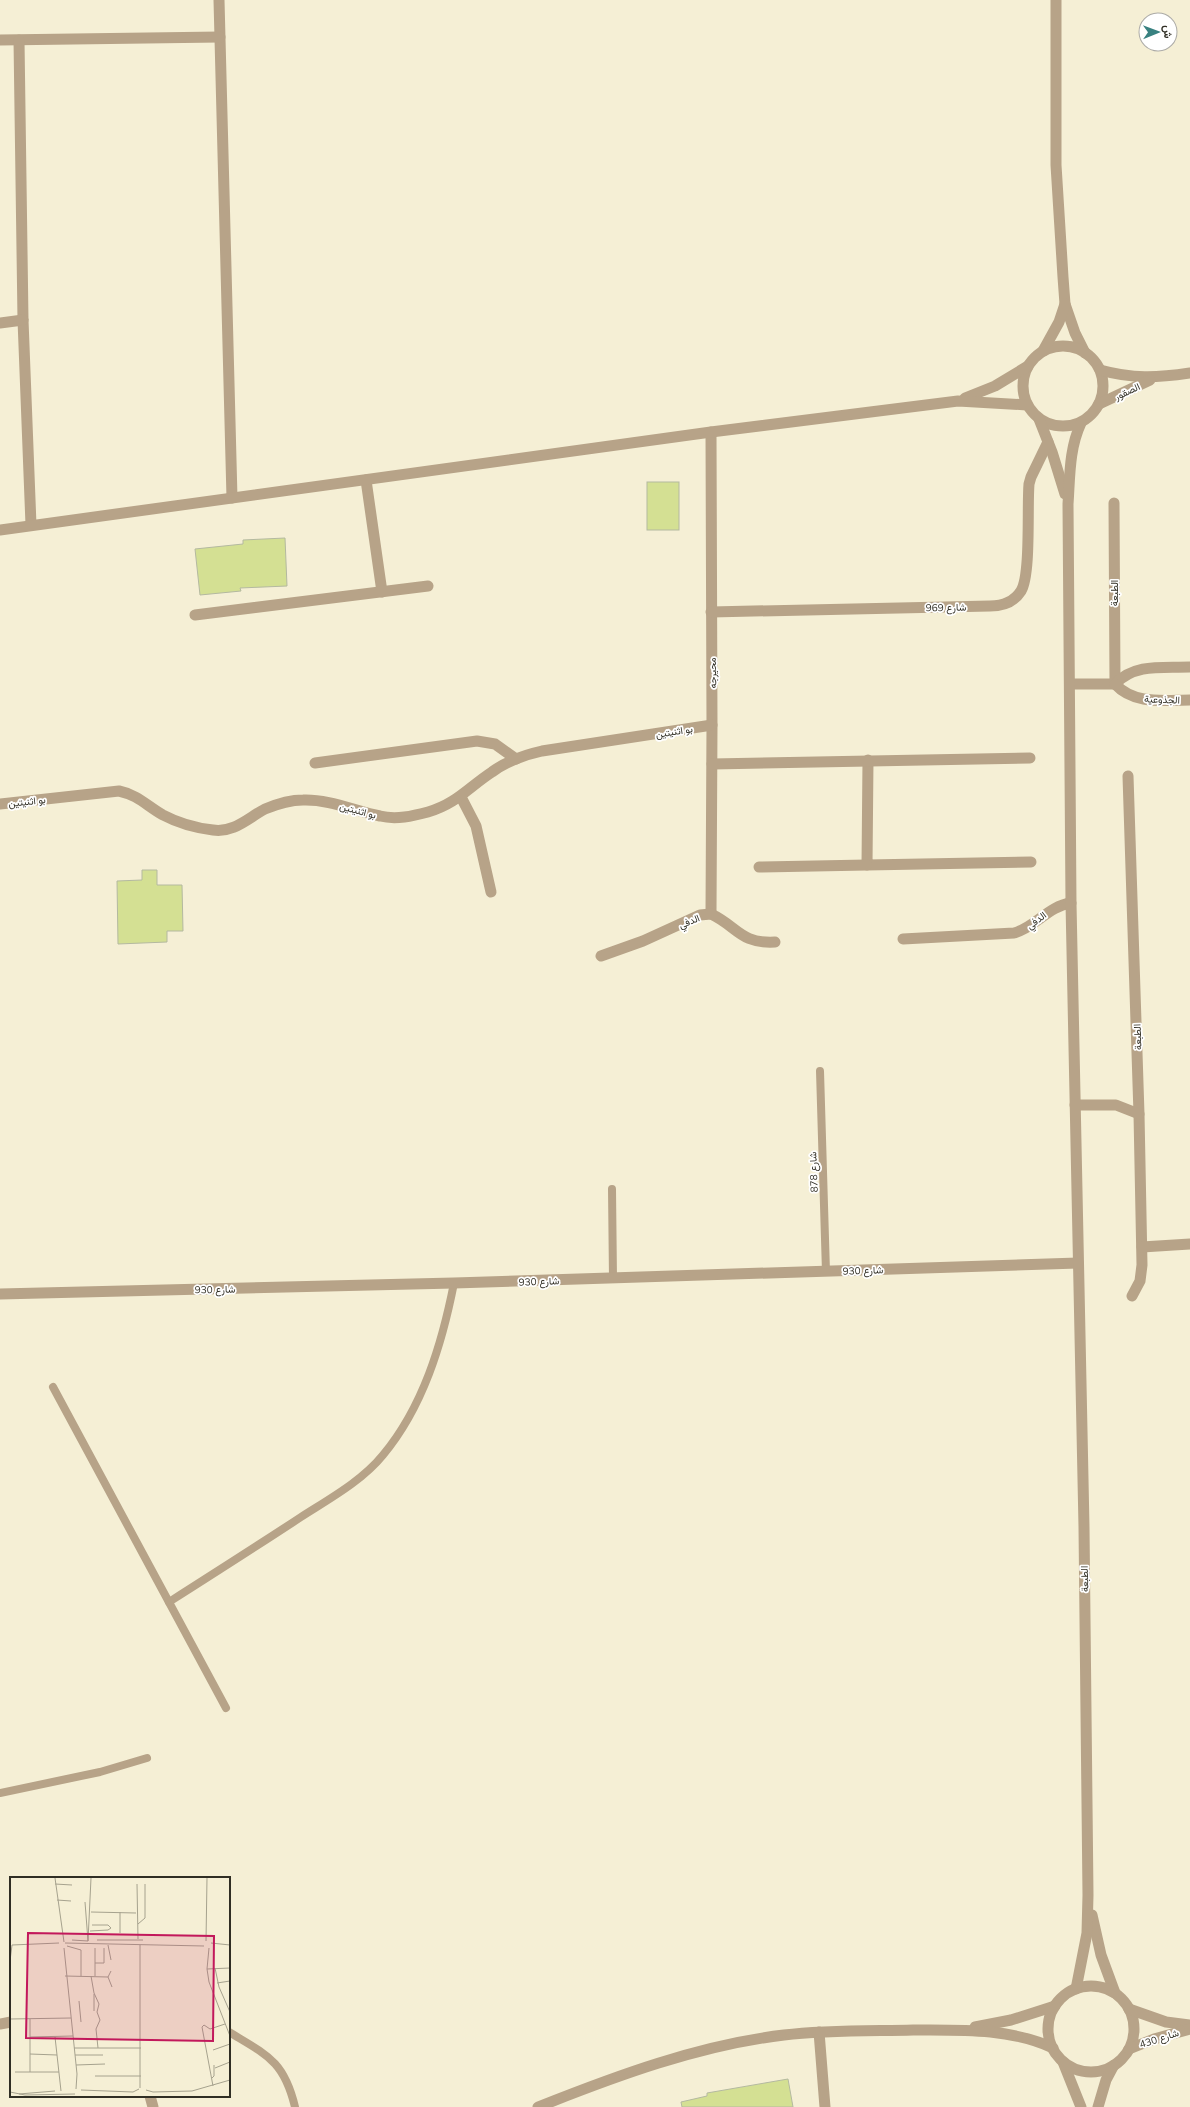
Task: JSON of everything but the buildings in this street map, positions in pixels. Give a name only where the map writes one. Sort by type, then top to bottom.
[{"type":"street","points":[[219,0],[232,498]]},
{"type":"street","points":[[1039,419],[1048,424],[1060,427],[1081,423],[1092,415],[1099,404],[1103,387],[1100,370],[1094,360],[1086,353],[1076,333],[1065,304],[1056,165],[1056,0]]},
{"type":"street","points":[[0,40],[220,37]]},
{"type":"street","points":[[19,40],[23,320],[31,526]]},
{"type":"street","points":[[958,401],[995,386],[1028,366],[1043,351],[1059,322],[1065,304]]},
{"type":"street","points":[[0,324],[23,320]]},
{"type":"street","points":[[1043,351],[1065,346],[1086,353]]},
{"type":"street","points":[[1028,366],[1023,386],[1027,405],[1039,419],[1068,504]]},
{"type":"street","name":"الصقور","points":[[1100,370],[1126,376],[1154,378],[1190,373]]},
{"type":"street","name":"الصقور","points":[[1099,404],[1154,378]]},
{"type":"street","points":[[0,530],[711,432],[958,401],[1027,405]]},
{"type":"street","points":[[1068,504],[1070,458],[1076,434],[1081,423]]},
{"type":"street","name":"محيرجه","points":[[711,432],[711,914]]},
{"type":"street","name":"شارع 969","points":[[711,612],[990,606],[1008,603],[1019,594],[1026,581],[1029,484],[1048,442]]},
{"type":"street","points":[[366,480],[382,592]]},
{"type":"street","name":"الطبعة","points":[[1114,503],[1115,684]]},
{"type":"street","name":"الطبعة","points":[[1068,504],[1071,903],[1088,1895]]},
{"type":"street","points":[[195,615],[428,586]]},
{"type":"street","points":[[1070,684],[1115,684],[1124,675],[1136,670],[1190,667]]},
{"type":"street","name":"الجذوعية","points":[[1115,684],[1124,692],[1136,698],[1190,700]]},
{"type":"street","name":"بو اثنيتين","points":[[0,804],[119,791],[138,797],[159,813],[175,821],[215,830],[236,827],[264,810],[291,801],[319,801],[394,818],[430,812],[461,797],[491,772],[516,759],[542,751],[712,725]]},
{"type":"street","points":[[315,763],[477,740],[495,744],[516,759]]},
{"type":"street","points":[[712,764],[1030,758]]},
{"type":"street","points":[[867,865],[868,760]]},
{"type":"street","name":"الطبعة","points":[[1128,776],[1142,1247],[1142,1273],[1137,1289],[1132,1296]]},
{"type":"street","points":[[461,797],[476,826],[491,892]]},
{"type":"street","points":[[759,867],[1031,862]]},
{"type":"street","name":"الدفي","points":[[903,939],[1014,933],[1028,927],[1050,910],[1063,904],[1071,903]]},
{"type":"street","name":"الدفي","points":[[601,956],[643,941],[700,915],[711,914],[746,938],[756,941],[775,942]]},
{"type":"street","points":[[1075,1105],[1116,1105],[1139,1114]]},
{"type":"street","points":[[1142,1247],[1190,1244]]},
{"type":"street","name":"شارع 930","points":[[0,1294],[454,1283],[1078,1263]]},
{"type":"street","points":[[1076,1989],[1087,1933],[1088,1895]]},
{"type":"street","points":[[1063,2062],[1079,2070],[1088,2072],[1106,2070],[1114,2065],[1129,2049],[1134,2029],[1129,2009],[1116,1993],[1101,1955],[1088,1895]]},
{"type":"street","points":[[1081,2107],[1063,2062],[1053,2048],[1048,2031],[1049,2022],[1055,2006],[1061,1998],[1076,1989],[1084,1986],[1100,1987],[1116,1993]]},
{"type":"street","points":[[961,2030],[1011,2020],[1055,2006]]},
{"type":"street","name":"شارع 430","points":[[1129,2009],[1166,2022],[1190,2025]]},
{"type":"street","points":[[0,2024],[10,2022]]},
{"type":"street","name":"شارع 430","points":[[1129,2049],[1154,2039],[1190,2029]]},
{"type":"street","points":[[538,2107],[589,2087],[673,2060],[746,2041],[819,2032],[961,2030],[1024,2037],[1053,2048]]},
{"type":"street","points":[[819,2032],[825,2107]]},
{"type":"street","points":[[1098,2107],[1106,2080],[1114,2065]]},
{"type":"street","points":[[150,2097],[153,2107]]},
{"type":"lane","name":"شارع 878","points":[[820,1071],[826,1272]]},
{"type":"lane","points":[[612,1189],[613,1278]]},
{"type":"lane","points":[[169,1602],[334,1496],[383,1456],[414,1412],[441,1337],[454,1283]]},
{"type":"lane","points":[[53,1387],[226,1708]]},
{"type":"lane","points":[[0,1793],[92,1774],[147,1758]]},
{"type":"lane","points":[[230,2033],[260,2051],[278,2065],[290,2085],[295,2107]]}]
